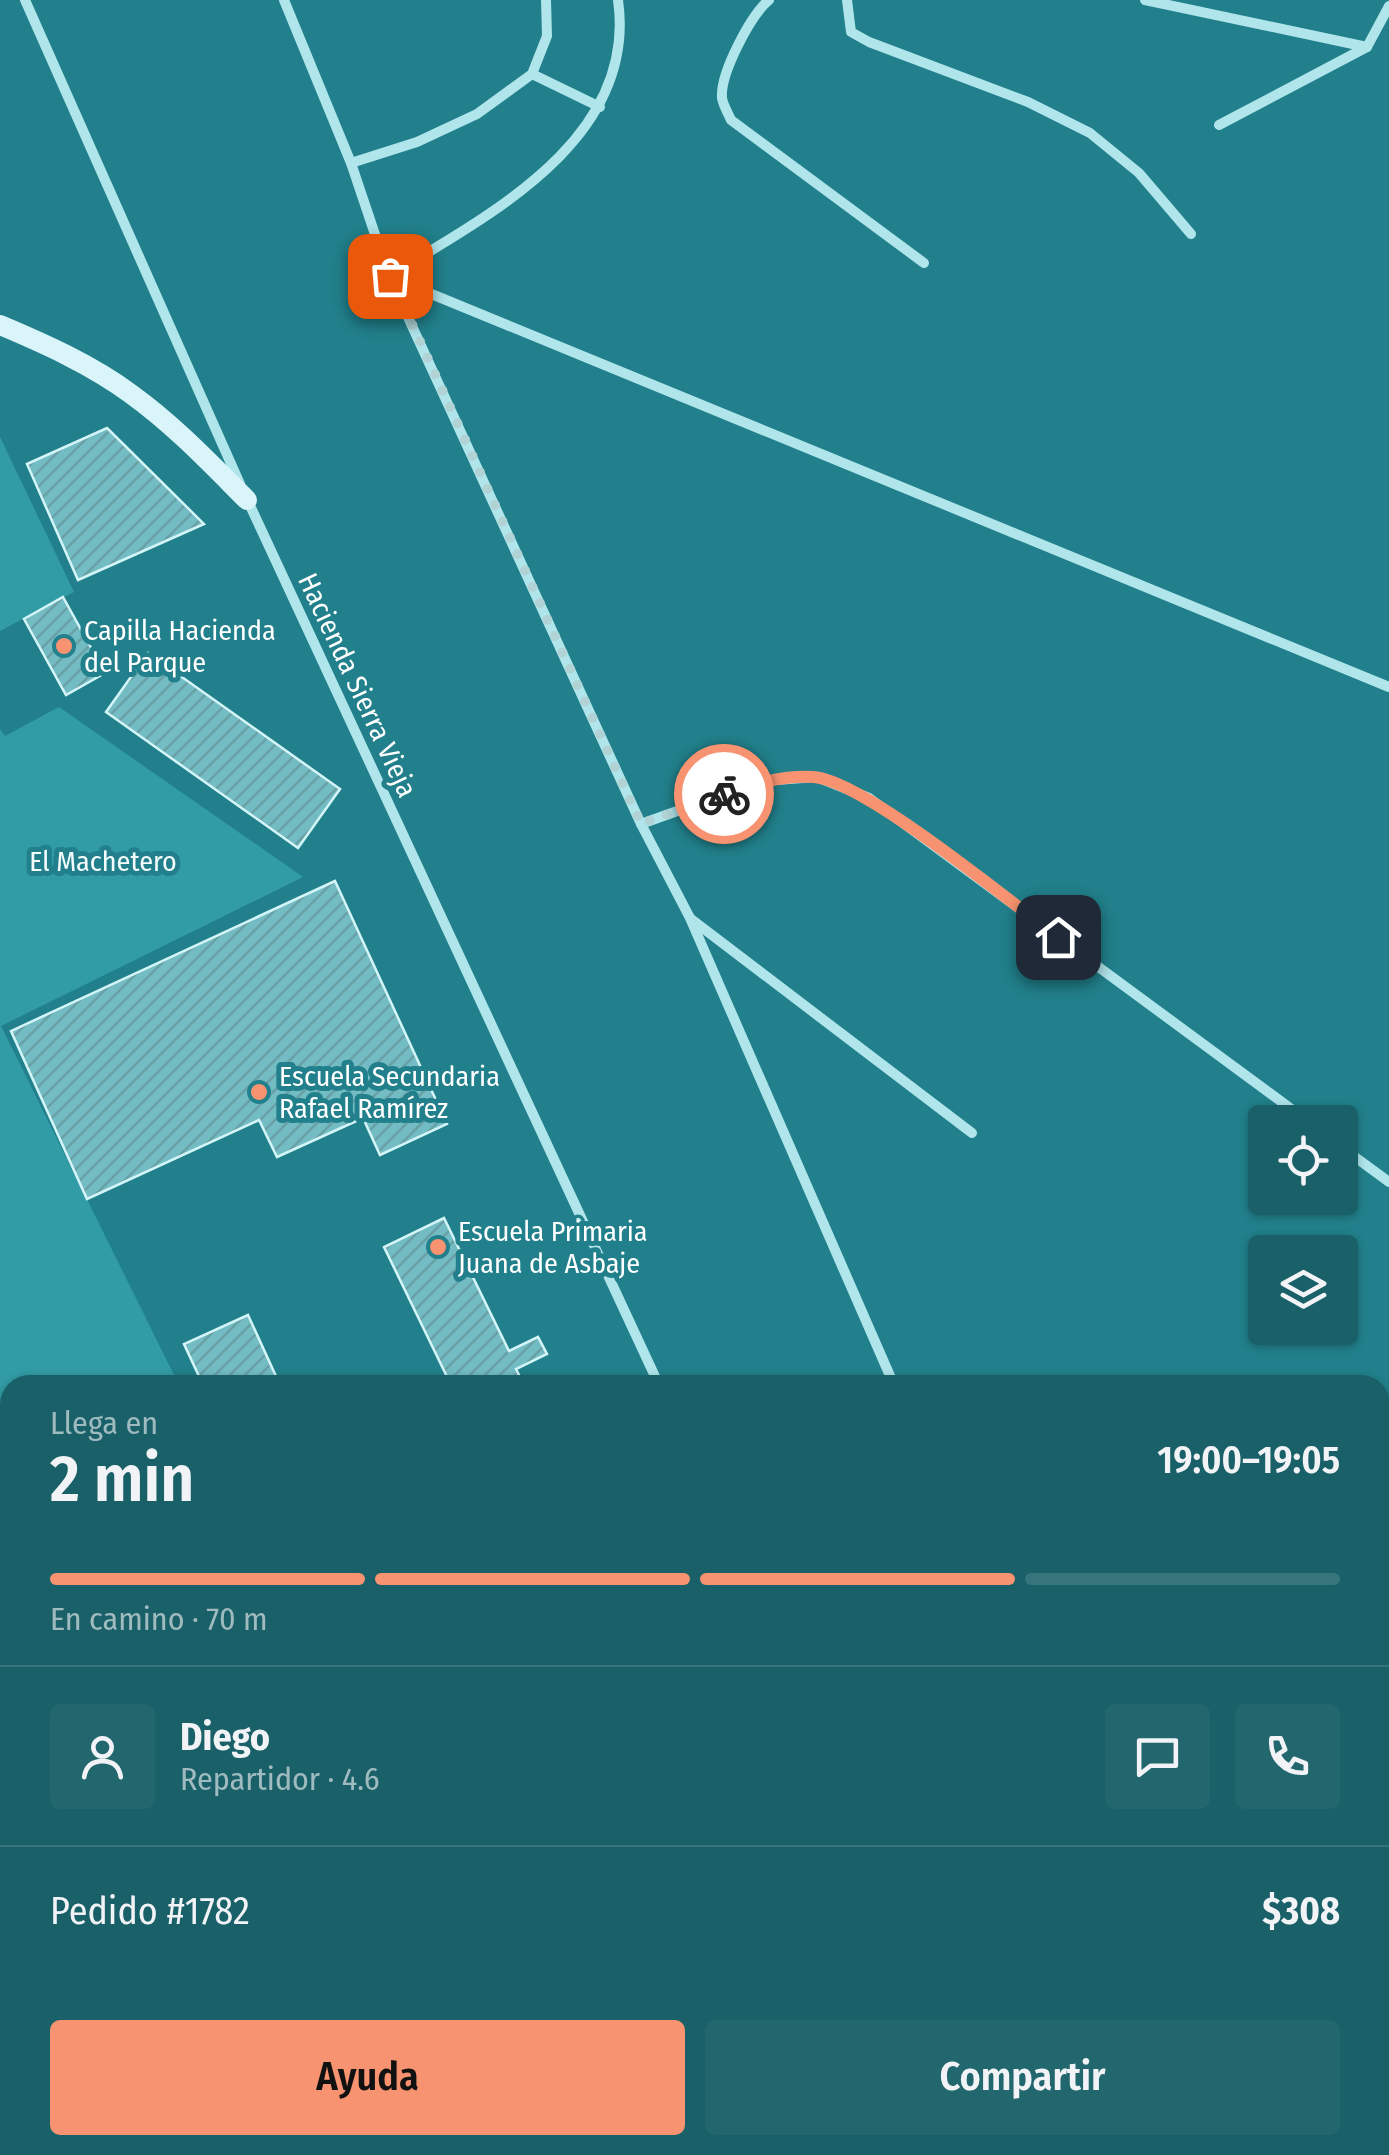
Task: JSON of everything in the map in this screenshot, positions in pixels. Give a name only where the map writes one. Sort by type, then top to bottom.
[{"type":"street","name":"Hacienda Sierra Vieja","points":[[25,0],[247,500],[654,1375]]},
{"type":"street","points":[[284,0],[352,162],[390,276],[641,824],[690,918],[890,1375]]},
{"type":"street","points":[[352,162],[418,142],[478,114],[532,74],[547,36],[546,0]]},
{"type":"street","points":[[390,276],[489,215],[551,166],[600,107],[614,71],[621,22],[618,0]]},
{"type":"street","points":[[770,0],[754,12],[724,82],[722,101],[732,120],[924,263]]},
{"type":"street","points":[[847,0],[850,32],[1028,102],[1090,133],[1140,173],[1191,234]]},
{"type":"street","points":[[1145,0],[1367,47]]},
{"type":"street","points":[[1219,124],[1367,47],[1389,6]]},
{"type":"street","points":[[532,74],[600,107]]},
{"type":"street","points":[[390,276],[1389,687]]},
{"type":"street","points":[[0,325],[48,345],[130,393],[188,440],[247,500]]},
{"type":"street","points":[[641,824],[761,781],[817,777],[869,798],[1285,1105]]},
{"type":"street","points":[[690,918],[972,1133]]},
{"type":"street","points":[[1358,1159],[1389,1182]]},
{"type":"green space","points":[[0,437],[74,592],[0,631]]},
{"type":"green space","name":"El Machetero","points":[[59,707],[303,877],[1,1026],[174,1375],[0,1375],[0,729],[5,736]]},
{"type":"building","points":[[107,428],[204,524],[78,580],[27,464]]},
{"type":"building","name":"Capilla Hacienda del Parque","points":[[63,597],[105,673],[66,695],[24,619]]},
{"type":"building","points":[[148,653],[340,789],[298,848],[106,712]]},
{"type":"building","points":[[335,881],[447,1124],[380,1155],[363,1118],[277,1157],[259,1120],[87,1199],[11,1031]]},
{"type":"building","points":[[444,1218],[509,1351],[538,1337],[547,1354],[516,1369],[519,1375],[446,1375],[384,1247]]},
{"type":"building","points":[[248,1315],[275,1375],[198,1375],[184,1344]]},
{"type":"way so far","points":[[390,276],[641,824],[724,794]]},
{"type":"place","name":"Capilla Hacienda del Parque","points":[[64,646]]},
{"type":"place","name":"Escuela Secundaria Rafael Ramírez","points":[[259,1092]]},
{"type":"place","name":"Escuela Primaria Juana de Asbaje","points":[[438,1247]]},
{"type":"route","points":[[724,794],[761,781],[817,777],[869,798],[1058,937]]}]
